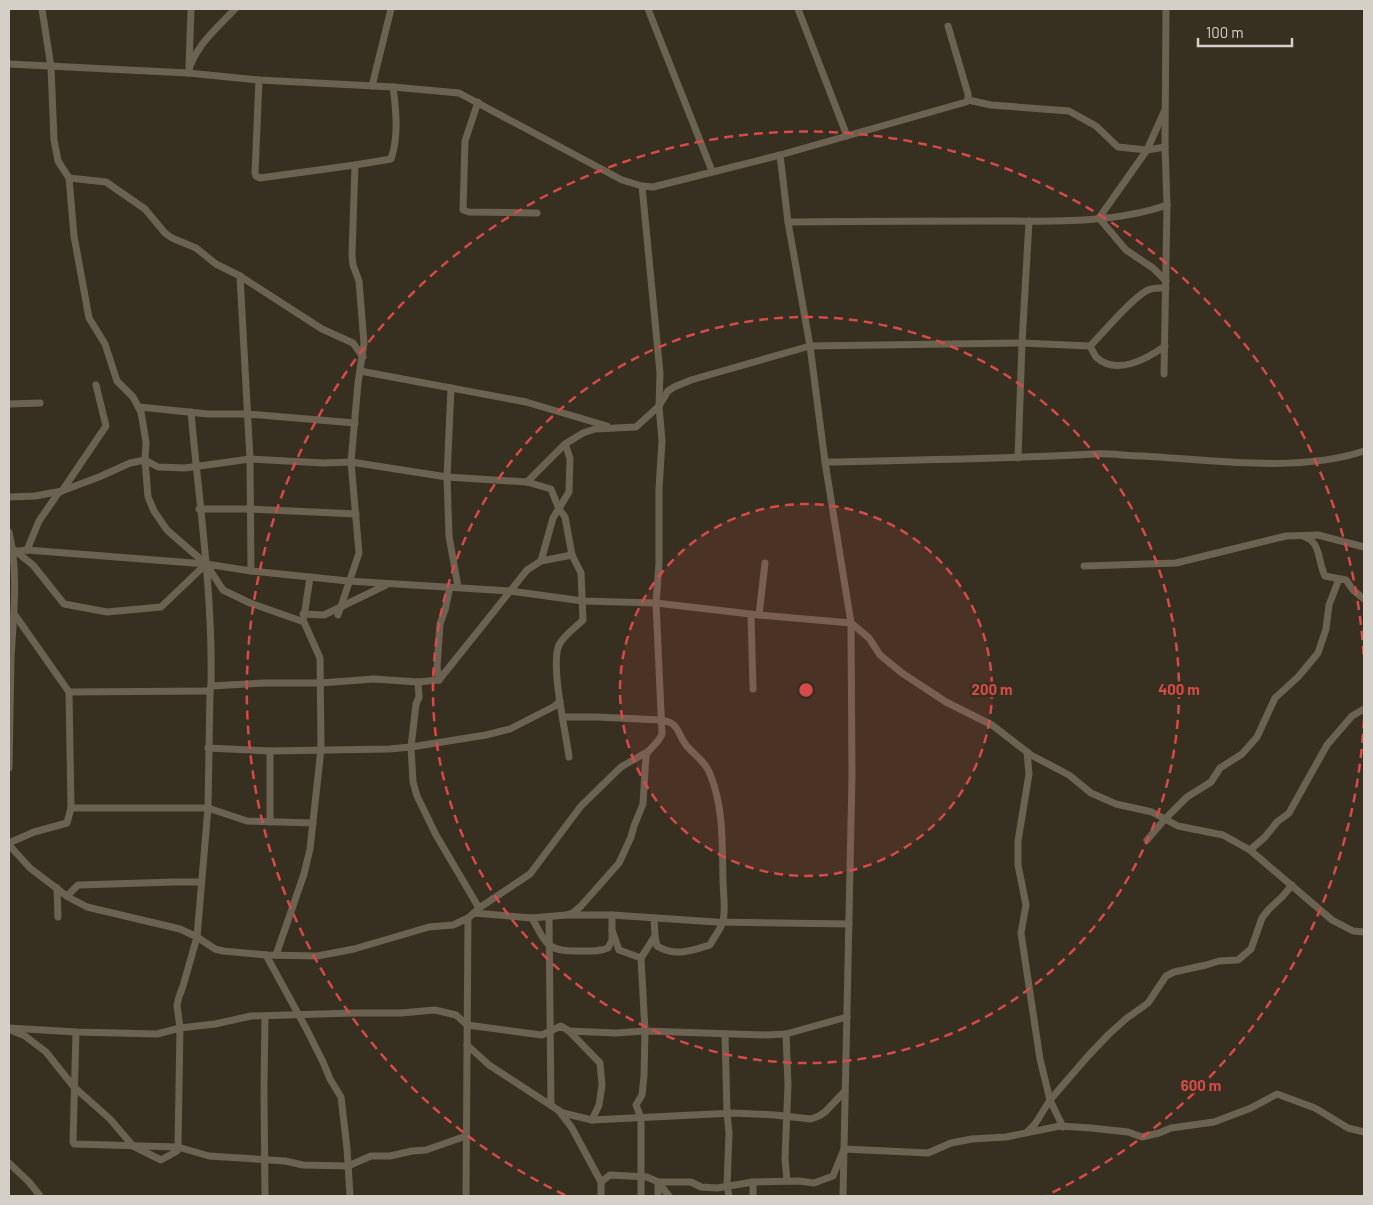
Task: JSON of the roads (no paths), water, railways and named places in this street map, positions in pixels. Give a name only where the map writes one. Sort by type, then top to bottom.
[{"type":"street","points":[[42,9],[51,67],[54,140],[58,161],[69,178],[74,236],[89,318],[106,344],[117,381],[133,397],[139,407],[146,442],[145,460],[148,496],[154,511],[168,530],[206,564],[223,590],[250,603],[304,622]]},
{"type":"street","points":[[189,70],[191,9]]},
{"type":"street","points":[[189,70],[203,43],[235,9]]},
{"type":"street","points":[[372,86],[391,9]]},
{"type":"street","points":[[648,9],[712,171]]},
{"type":"street","points":[[798,9],[847,136]]},
{"type":"street","points":[[1164,374],[1167,205],[1165,147],[1166,9]]},
{"type":"street","points":[[948,26],[968,94],[968,100]]},
{"type":"street","points":[[9,64],[51,67],[189,70],[260,80],[393,87],[459,93],[622,180],[653,187],[664,186],[712,171],[780,155],[968,100],[991,105],[1069,111],[1096,126],[1118,147],[1148,150],[1165,147]]},
{"type":"street","points":[[260,80],[256,176],[263,178],[392,158],[396,110],[393,87]]},
{"type":"street","points":[[478,102],[465,141],[463,210],[469,212],[537,213]]},
{"type":"street","points":[[1100,218],[1148,150],[1166,108]]},
{"type":"street","points":[[780,155],[788,222],[810,346],[851,623],[852,776],[844,1196]]},
{"type":"street","points":[[338,615],[358,553],[351,462],[358,383],[364,343],[359,281],[353,265],[352,255],[355,165]]},
{"type":"street","points":[[69,178],[106,182],[146,209],[172,238],[196,248],[216,264],[240,276],[322,329],[353,343],[363,357]]},
{"type":"street","points":[[15,615],[68,692],[72,808],[67,823],[34,832],[9,844],[30,868],[67,896],[87,907],[180,929],[215,949],[266,955],[317,956],[345,951],[429,927],[453,925],[474,913],[530,874],[581,806],[621,767],[648,752],[659,742],[662,734],[656,602],[659,564],[659,489],[662,441],[659,406],[660,373],[642,186]]},
{"type":"street","points":[[788,222],[1029,221],[1100,218],[1148,212],[1167,205]]},
{"type":"street","points":[[1100,218],[1126,250],[1153,268],[1166,284]]},
{"type":"street","points":[[1018,458],[1029,221]]},
{"type":"street","points":[[240,276],[250,459],[251,571]]},
{"type":"street","points":[[527,482],[565,444],[583,433],[595,429],[636,427],[659,406],[668,391],[682,383],[810,346],[1022,343],[1090,346],[1145,291],[1166,284]]},
{"type":"street","points":[[1090,346],[1096,357],[1110,364],[1124,365],[1149,357],[1165,346]]},
{"type":"street","points":[[360,371],[526,402],[615,428]]},
{"type":"street","points":[[28,550],[39,521],[59,492],[62,491],[106,426],[96,385]]},
{"type":"street","points":[[451,388],[447,477],[449,536],[458,587]]},
{"type":"street","points":[[9,404],[40,403]]},
{"type":"street","points":[[139,407],[355,423]]},
{"type":"street","points":[[177,1149],[180,1028],[177,1005],[197,937],[208,808],[208,748],[212,657],[206,564],[191,412]]},
{"type":"street","points":[[541,561],[553,518],[569,492],[570,458],[565,444]]},
{"type":"street","points":[[826,462],[1018,458],[1093,454],[1250,462],[1303,462],[1352,455],[1364,451]]},
{"type":"street","points":[[9,497],[35,496],[62,491],[130,463],[145,460],[158,467],[185,468],[250,459],[324,463],[351,462],[447,477],[527,482],[551,490],[565,518],[572,555],[581,573],[583,601],[583,620],[564,637],[557,653],[560,701],[569,757]]},
{"type":"street","points":[[200,509],[356,514]]},
{"type":"street","points":[[9,532],[15,615],[10,660],[9,768]]},
{"type":"street","points":[[1084,566],[1176,563],[1272,538],[1300,536],[1318,535],[1364,547]]},
{"type":"street","points":[[1300,536],[1313,541],[1325,576],[1346,580],[1353,590],[1364,599]]},
{"type":"street","points":[[10,550],[33,565],[64,604],[107,612],[161,606],[206,564]]},
{"type":"street","points":[[10,550],[206,564],[348,582],[510,590],[583,601],[656,602],[760,615],[851,623],[869,638],[880,655],[902,674],[946,702],[989,722],[1027,752],[1064,772],[1091,793],[1116,804],[1152,812],[1183,828],[1223,835],[1250,850],[1332,920],[1353,931],[1364,932]]},
{"type":"street","points":[[68,692],[211,688],[265,683],[320,683],[374,679],[418,682],[439,680],[527,570],[541,561],[572,555]]},
{"type":"street","points":[[760,615],[765,563]]},
{"type":"street","points":[[276,954],[304,874],[310,849],[320,749],[320,658],[304,622],[303,614],[310,577]]},
{"type":"street","points":[[1147,840],[1187,797],[1211,782],[1220,768],[1242,754],[1257,737],[1275,698],[1298,677],[1318,653],[1326,629],[1329,605],[1339,579]]},
{"type":"street","points":[[303,614],[324,615],[388,584]]},
{"type":"street","points":[[439,680],[437,668],[440,624],[450,587]]},
{"type":"street","points":[[751,614],[752,689]]},
{"type":"street","points":[[418,682],[419,697],[416,704],[411,747],[413,782],[417,796],[474,913],[467,1025],[466,1196]]},
{"type":"street","points":[[208,748],[270,751],[411,747],[510,729],[555,706],[560,701]]},
{"type":"street","points":[[1250,850],[1293,808],[1327,745],[1352,716],[1364,709]]},
{"type":"street","points":[[563,717],[597,717],[672,722],[686,745],[707,767],[721,820],[723,922],[710,945],[695,950],[666,952],[656,946],[654,918]]},
{"type":"street","points":[[270,751],[270,822]]},
{"type":"street","points":[[566,915],[573,913],[581,906],[619,863],[643,804],[648,752]]},
{"type":"street","points":[[1027,752],[1029,774],[1018,840],[1018,865],[1026,905],[1021,933],[1040,1059],[1050,1100],[1063,1127]]},
{"type":"street","points":[[72,808],[208,808],[247,821],[313,823]]},
{"type":"street","points":[[67,896],[78,885],[201,882]]},
{"type":"street","points":[[1027,1132],[1036,1124],[1050,1100],[1109,1034],[1148,1003],[1166,976],[1174,972],[1220,960],[1238,960],[1251,949],[1262,918],[1292,885]]},
{"type":"street","points":[[57,888],[58,917]]},
{"type":"street","points":[[474,913],[532,918],[566,915],[612,915],[723,922],[849,924]]},
{"type":"street","points":[[532,918],[543,939],[554,949],[565,952],[599,952],[608,948],[612,940],[612,915]]},
{"type":"street","points":[[549,917],[551,1105]]},
{"type":"street","points":[[612,930],[619,950],[641,958]]},
{"type":"street","points":[[641,1196],[641,1118],[636,1105],[642,1095],[645,1031],[641,958],[655,936]]},
{"type":"street","points":[[266,955],[341,1097],[350,1196]]},
{"type":"street","points":[[9,1029],[157,1034],[180,1028],[215,1024],[251,1016],[401,1013],[435,1010],[456,1015],[467,1025],[542,1035],[561,1026],[570,1031],[600,1063],[602,1086],[599,1105],[592,1120]]},
{"type":"street","points":[[265,1016],[265,1196]]},
{"type":"street","points":[[570,1031],[616,1033],[645,1031],[767,1035],[786,1034],[847,1017]]},
{"type":"street","points":[[9,1029],[25,1036],[46,1052],[74,1087],[110,1118],[133,1146],[161,1160],[177,1149]]},
{"type":"street","points":[[76,1032],[74,1144],[177,1149],[209,1156],[265,1159],[303,1165],[348,1166],[371,1156],[390,1156],[426,1150],[466,1136]]},
{"type":"street","points":[[725,1034],[729,1133],[727,1186],[729,1196]]},
{"type":"street","points":[[786,1034],[788,1085],[785,1158],[787,1181]]},
{"type":"street","points":[[467,1045],[489,1065],[558,1110],[592,1120],[727,1113],[811,1119],[819,1116],[845,1091]]},
{"type":"street","points":[[844,1149],[928,1153],[951,1143],[972,1139],[1006,1137],[1063,1127],[1128,1132],[1142,1137],[1171,1128],[1214,1122],[1251,1108],[1277,1094],[1315,1108],[1348,1128],[1364,1132]]},
{"type":"street","points":[[558,1110],[572,1128],[601,1182],[602,1196]]},
{"type":"street","points":[[601,1182],[610,1175],[646,1177],[658,1182],[691,1182],[701,1187],[717,1188],[754,1182],[799,1181],[814,1183],[833,1176],[844,1149]]},
{"type":"street","points":[[9,1163],[29,1182],[40,1196]]},
{"type":"street","points":[[658,1182],[658,1196]]},
{"type":"street","points":[[658,1182],[669,1196]]},
{"type":"street","points":[[754,1182],[754,1196]]}]
